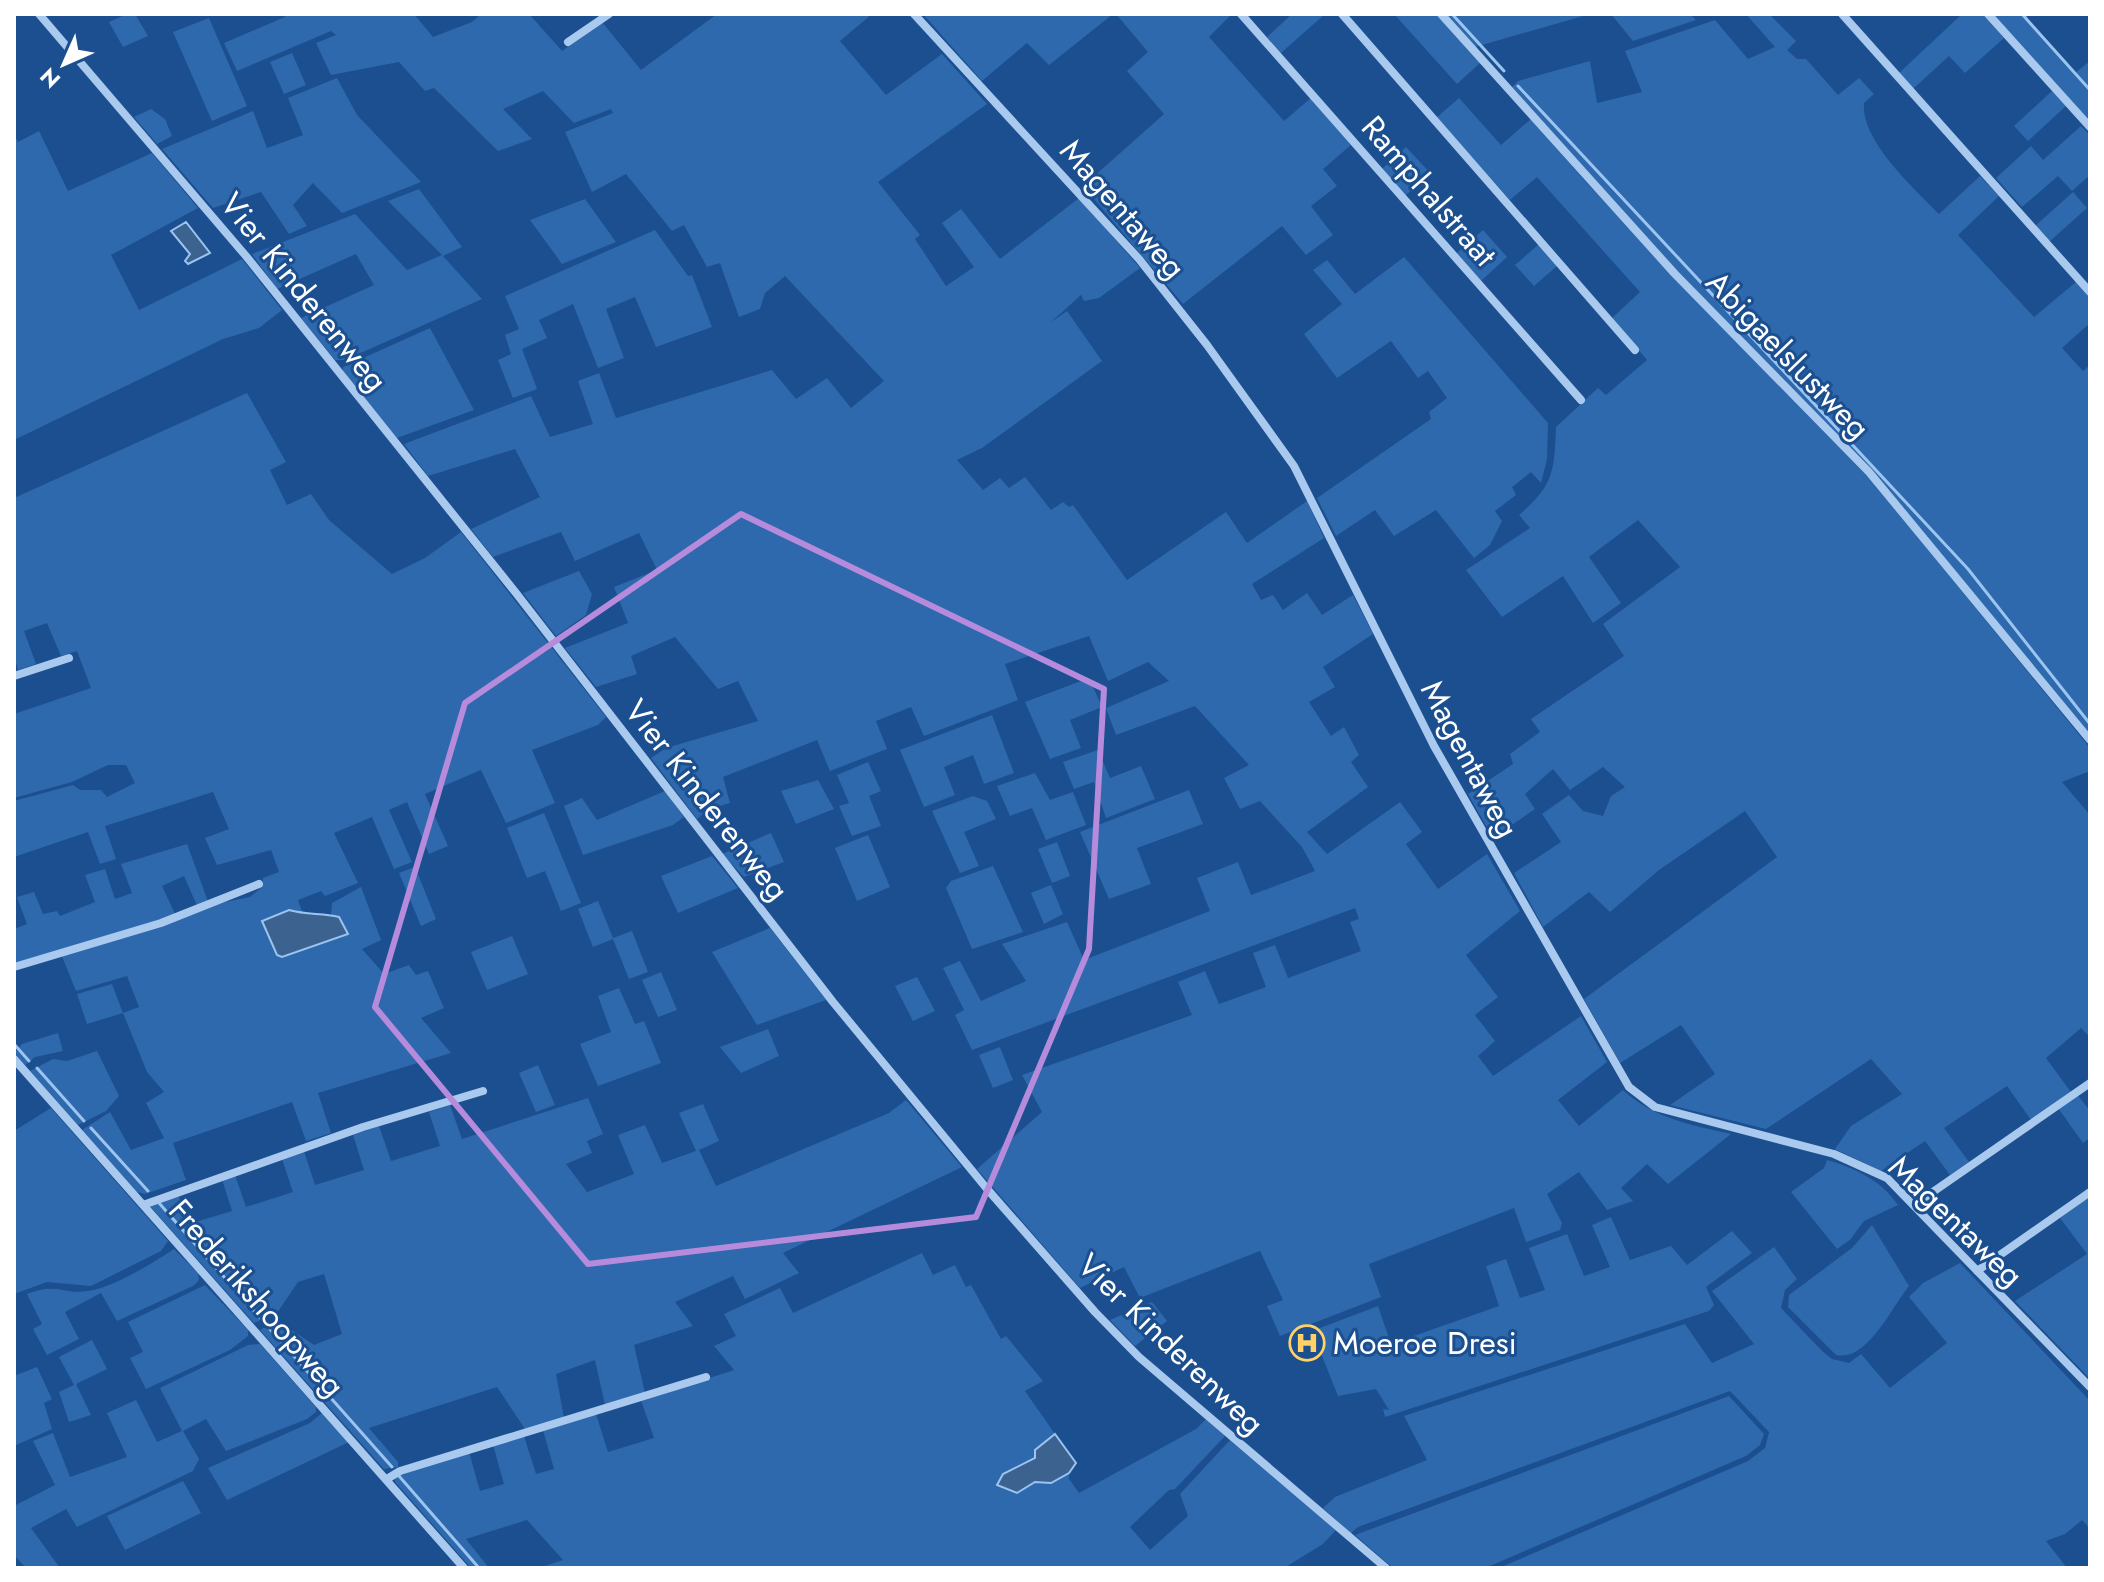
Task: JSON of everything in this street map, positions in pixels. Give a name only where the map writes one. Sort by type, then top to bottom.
[{"type":"street","name":"Vier Kinderenweg","points":[[39,14],[246,256],[516,593],[837,1007],[988,1190],[1095,1312],[1139,1357],[1386,1568]]},
{"type":"street","points":[[568,42],[609,14]]},
{"type":"street","name":"Magentaweg","points":[[914,14],[1139,259],[1207,345],[1294,466],[1434,746],[1629,1087],[1655,1107],[1855,1163],[1887,1178],[2090,1387]]},
{"type":"street","name":"Ramphalstraat","points":[[1241,14],[1581,400]]},
{"type":"street","points":[[1342,14],[1635,350]]},
{"type":"street","name":"Abigaelslustweg","points":[[1441,14],[1666,264],[1869,472],[2090,740]]},
{"type":"street","points":[[1842,14],[2090,292]]},
{"type":"street","points":[[1988,14],[2090,127]]},
{"type":"street","points":[[14,676],[69,658]]},
{"type":"street","points":[[14,967],[193,912],[259,884]]},
{"type":"street","name":"Frederikshoopweg","points":[[14,1059],[464,1568]]},
{"type":"street","points":[[1914,1205],[2090,1083]]},
{"type":"street","points":[[143,1205],[363,1127],[483,1091]]},
{"type":"street","points":[[1977,1271],[2090,1192]]},
{"type":"street","points":[[387,1479],[400,1471],[706,1377]]},
{"type":"highlighted area","points":[[741,514],[1104,689],[1089,949],[976,1217],[588,1264],[375,1007],[465,703]]},
{"type":"shaded area","points":[[135,14],[148,36],[123,47],[109,22]]},
{"type":"shaded area","points":[[285,14],[414,14],[433,37],[472,22],[481,14],[529,14],[562,51],[602,22],[641,70],[717,14],[872,14],[840,41],[886,95],[942,54],[987,104],[878,182],[920,235],[915,239],[946,286],[974,267],[942,223],[961,209],[1000,259],[1079,198],[1140,268],[1099,298],[1084,301],[1081,295],[1050,323],[1067,311],[1102,361],[982,448],[957,460],[983,490],[1000,478],[1009,488],[1025,477],[1051,510],[1063,502],[1069,507],[1073,505],[1127,580],[1226,512],[1247,543],[1307,501],[1324,538],[1252,584],[1261,600],[1273,595],[1283,610],[1307,593],[1322,615],[1353,595],[1373,634],[1323,667],[1335,687],[1309,702],[1331,736],[1344,727],[1359,755],[1351,762],[1368,787],[1307,832],[1327,854],[1400,802],[1422,832],[1406,844],[1438,889],[1487,854],[1520,911],[1466,955],[1498,997],[1475,1015],[1495,1041],[1478,1056],[1493,1076],[1581,1016],[1607,1062],[1558,1100],[1579,1126],[1623,1090],[1647,1108],[1661,1114],[1731,1134],[1668,1184],[1647,1164],[1621,1188],[1633,1201],[1607,1210],[1579,1172],[1547,1194],[1562,1223],[1560,1230],[1526,1242],[1514,1208],[1369,1264],[1381,1297],[1280,1336],[1267,1306],[1283,1300],[1260,1251],[1140,1298],[1124,1267],[1080,1288],[977,1169],[1042,1112],[1022,1075],[1192,1015],[1178,982],[1205,971],[1219,1004],[1266,987],[1253,953],[1275,945],[1288,978],[1361,951],[1350,922],[1359,919],[1355,908],[972,1050],[955,1015],[964,1010],[943,968],[960,961],[981,1001],[1026,981],[1002,944],[1067,922],[1084,960],[1210,911],[1197,878],[1238,862],[1251,895],[1315,871],[1302,847],[1260,801],[1240,809],[1224,778],[1249,765],[1195,706],[1116,735],[1106,708],[1169,681],[1148,662],[1108,681],[1089,636],[1005,664],[1018,700],[924,736],[911,707],[876,721],[887,749],[830,771],[817,740],[723,777],[730,803],[709,809],[697,819],[651,758],[666,748],[758,721],[738,681],[718,689],[675,637],[631,656],[637,674],[596,687],[565,648],[628,623],[614,587],[657,570],[639,533],[575,561],[561,532],[493,557],[471,529],[540,497],[515,449],[428,476],[404,444],[531,396],[550,437],[593,424],[578,381],[599,373],[616,418],[772,370],[796,399],[827,378],[851,408],[884,381],[785,276],[765,293],[760,309],[739,317],[720,263],[707,267],[684,225],[672,231],[626,174],[592,192],[565,132],[613,113],[611,109],[574,123],[543,91],[503,109],[532,139],[498,151],[434,88],[425,91],[399,62],[331,75],[316,43],[336,35],[331,31],[237,71],[224,43],[285,17]]},
{"type":"shaded area","points":[[923,14],[1113,14],[1049,65],[1027,43],[982,81]]},
{"type":"shaded area","points":[[1116,14],[1232,14],[1209,37],[1284,121],[1311,98],[1351,145],[1323,169],[1337,186],[1311,206],[1333,235],[1306,255],[1282,226],[1183,304],[1083,186],[1164,114],[1127,71],[1148,52]]},
{"type":"shaded area","points":[[1292,14],[1325,14],[1281,53],[1267,37]]},
{"type":"shaded area","points":[[1394,14],[1436,14],[1480,63],[1457,84]]},
{"type":"shaded area","points":[[1445,14],[1590,14],[1475,47]]},
{"type":"shaded area","points":[[1611,14],[1690,14],[1696,20],[1633,41]]},
{"type":"shaded area","points":[[1746,14],[1769,14],[1796,41],[1787,50],[1797,59],[1806,59],[1838,95],[1859,78],[1874,94],[1864,103],[1865,118],[1871,133],[1891,163],[1939,214],[1980,176],[1999,196],[1958,235],[2034,317],[2076,282],[2090,297],[2090,323],[2062,348],[2083,371],[2090,365],[2090,731],[2087,733],[1872,472],[1677,272],[1512,87],[1518,81],[1590,61],[1597,103],[1642,92],[1625,51],[1715,20],[1748,59],[1775,47]]},
{"type":"shaded area","points":[[1962,14],[1983,14],[2004,38],[1965,73],[1949,56],[1913,89],[1899,73]]},
{"type":"shaded area","points":[[1992,14],[2030,14],[2026,18],[2075,73],[2090,61],[2090,122]]},
{"type":"shaded area","points":[[209,18],[247,106],[212,121],[173,32]]},
{"type":"shaded area","points":[[292,53],[306,85],[284,94],[270,62]]},
{"type":"shaded area","points":[[337,78],[357,115],[421,182],[342,213],[313,183],[293,205],[307,226],[289,234],[261,192],[213,208],[162,149],[253,111],[267,148],[303,135],[288,98]]},
{"type":"shaded area","points":[[2052,91],[2066,106],[2028,141],[2014,126]]},
{"type":"shaded area","points":[[1459,98],[1501,145],[1531,119],[1586,182],[1867,475],[2090,748],[2090,771],[2062,782],[2090,815],[2090,1037],[2081,1028],[2046,1058],[2071,1092],[2031,1120],[2007,1086],[1944,1128],[1969,1162],[1950,1175],[1925,1141],[1881,1171],[1835,1149],[1851,1126],[1902,1094],[1871,1059],[1766,1129],[1670,1105],[1715,1074],[1681,1025],[1620,1063],[1584,999],[1777,857],[1745,811],[1659,870],[1610,912],[1589,892],[1543,927],[1514,873],[1561,842],[1542,814],[1569,795],[1583,811],[1603,816],[1611,796],[1625,787],[1603,767],[1570,790],[1553,769],[1525,794],[1535,809],[1493,838],[1468,794],[1513,764],[1510,754],[1540,732],[1531,719],[1624,656],[1603,624],[1680,567],[1638,520],[1589,557],[1621,603],[1593,623],[1563,576],[1502,617],[1466,570],[1530,528],[1519,515],[1539,495],[1550,477],[1556,427],[1598,388],[1606,395],[1647,360],[1612,318],[1640,292],[1537,177],[1510,200],[1436,118]]},
{"type":"shaded area","points":[[151,109],[165,119],[172,136],[157,144],[134,117]]},
{"type":"shaded area","points":[[2081,126],[2090,135],[2090,175],[2072,191],[2058,176],[2022,207],[1996,178],[2031,146],[2043,160]]},
{"type":"shaded area","points":[[39,131],[68,191],[152,153],[198,208],[111,255],[139,310],[242,259],[282,310],[259,328],[223,339],[14,440],[14,135],[18,142]]},
{"type":"shaded area","points":[[1406,147],[1431,174],[1406,195],[1382,169]]},
{"type":"shaded area","points":[[419,189],[462,247],[443,256],[482,299],[345,360],[335,360],[301,318],[374,285],[356,254],[277,289],[252,254],[355,214],[407,270],[442,255],[388,201]]},
{"type":"shaded area","points":[[2073,192],[2087,208],[2049,242],[2035,226]]},
{"type":"shaded area","points":[[585,199],[616,242],[562,264],[530,220]]},
{"type":"shaded area","points":[[186,222],[210,253],[188,264],[185,261],[190,254],[171,231]]},
{"type":"shaded area","points":[[655,230],[688,276],[692,275],[712,327],[656,347],[635,297],[606,309],[624,358],[598,368],[573,304],[539,320],[547,338],[522,349],[537,389],[513,398],[498,360],[511,354],[505,335],[519,329],[505,296]]},
{"type":"shaded area","points":[[1483,230],[1507,257],[1481,281],[1457,253]]},
{"type":"shaded area","points":[[1539,244],[1557,266],[1534,286],[1515,265]]},
{"type":"shaded area","points":[[1404,257],[1548,423],[1547,459],[1541,483],[1531,472],[1512,487],[1516,495],[1495,511],[1502,521],[1490,545],[1474,558],[1436,510],[1394,536],[1375,510],[1336,536],[1317,498],[1431,419],[1429,412],[1447,398],[1428,371],[1418,378],[1391,341],[1337,378],[1304,334],[1342,304],[1313,270],[1327,260],[1355,294]]},
{"type":"shaded area","points":[[430,328],[474,410],[397,438],[343,372],[343,367]]},
{"type":"shaded area","points":[[247,393],[286,462],[270,470],[287,505],[311,494],[329,520],[392,574],[425,558],[461,532],[606,717],[598,725],[532,750],[555,803],[506,823],[481,770],[425,794],[448,846],[429,854],[407,802],[389,810],[412,862],[394,869],[372,817],[334,833],[358,883],[325,896],[321,891],[298,900],[303,914],[289,910],[348,935],[339,917],[331,915],[332,903],[361,887],[381,940],[362,949],[384,974],[409,965],[416,975],[428,971],[444,1008],[421,1018],[451,1053],[318,1093],[331,1133],[306,1141],[292,1102],[173,1143],[186,1180],[145,1194],[137,1192],[82,1130],[110,1112],[131,1150],[164,1138],[146,1103],[164,1092],[147,1072],[123,1013],[139,1007],[127,976],[76,991],[61,954],[225,902],[250,897],[262,887],[263,878],[279,872],[271,850],[217,865],[205,838],[229,829],[213,792],[105,826],[116,859],[100,864],[88,832],[14,857],[14,801],[73,785],[80,790],[101,790],[107,797],[135,783],[126,765],[108,765],[72,782],[14,798],[14,714],[91,688],[77,651],[61,656],[47,623],[24,631],[36,664],[18,670],[14,656],[14,498]]},
{"type":"shaded area","points":[[579,571],[592,594],[586,615],[556,636],[523,593]]},
{"type":"shaded area","points":[[1089,678],[1102,707],[1070,720],[1081,748],[1050,759],[1025,702]]},
{"type":"shaded area","points":[[992,715],[1014,773],[984,784],[973,755],[944,767],[955,795],[924,807],[900,750]]},
{"type":"shaded area","points":[[1098,750],[1110,778],[1141,766],[1155,799],[1106,818],[1094,782],[1074,789],[1063,762]]},
{"type":"shaded area","points":[[868,762],[881,791],[869,796],[881,826],[852,836],[839,806],[849,803],[837,775]]},
{"type":"shaded area","points":[[1035,773],[1050,800],[1073,792],[1086,825],[1046,840],[1032,808],[1010,816],[997,786]]},
{"type":"shaded area","points":[[818,780],[834,809],[796,824],[781,791]]},
{"type":"shaded area","points":[[1189,790],[1203,824],[1137,848],[1151,884],[1109,899],[1080,832]]},
{"type":"shaded area","points":[[665,791],[684,817],[673,825],[583,855],[564,806],[582,798],[597,820]]},
{"type":"shaded area","points":[[973,796],[987,801],[996,819],[964,832],[979,866],[960,873],[932,811]]},
{"type":"shaded area","points":[[544,813],[581,903],[561,911],[545,871],[527,878],[507,828]]},
{"type":"shaded area","points":[[771,833],[784,862],[744,877],[722,854]]},
{"type":"shaded area","points":[[868,835],[890,887],[857,901],[835,848]]},
{"type":"shaded area","points":[[1057,842],[1070,876],[1052,883],[1038,849]]},
{"type":"shaded area","points":[[187,844],[209,904],[198,908],[184,876],[162,886],[176,916],[14,965],[14,929],[27,924],[17,897],[34,892],[43,914],[57,911],[60,916],[95,902],[85,875],[105,869],[115,899],[132,893],[121,864]]},
{"type":"shaded area","points":[[712,856],[738,888],[678,913],[661,876]]},
{"type":"shaded area","points":[[993,866],[1023,932],[972,949],[946,888],[951,881]]},
{"type":"shaded area","points":[[415,867],[436,919],[421,926],[399,873]]},
{"type":"shaded area","points":[[1051,885],[1063,914],[1044,924],[1031,893]]},
{"type":"shaded area","points":[[598,901],[613,938],[632,931],[648,972],[629,979],[613,939],[593,947],[578,909]]},
{"type":"shaded area","points":[[289,910],[339,917],[348,934],[282,957],[277,955],[262,921]]},
{"type":"shaded area","points":[[770,928],[826,1000],[757,1025],[712,952]]},
{"type":"shaded area","points":[[512,936],[528,974],[487,990],[471,952]]},
{"type":"shaded area","points":[[661,972],[677,1010],[658,1017],[642,980]]},
{"type":"shaded area","points":[[917,977],[935,1011],[913,1021],[895,986]]},
{"type":"shaded area","points":[[112,984],[123,1013],[87,1024],[77,994]]},
{"type":"shaded area","points":[[619,988],[635,1024],[644,1021],[661,1063],[598,1086],[580,1044],[611,1032],[598,996]]},
{"type":"shaded area","points":[[768,1029],[779,1056],[741,1073],[720,1047]]},
{"type":"shaded area","points":[[58,1033],[63,1051],[35,1057],[25,1065],[14,1053],[22,1044]]},
{"type":"shaded area","points":[[1000,1047],[1013,1080],[993,1088],[979,1055]]},
{"type":"shaded area","points":[[97,1051],[119,1096],[106,1111],[78,1125],[30,1071],[53,1059],[67,1061]]},
{"type":"shaded area","points":[[538,1065],[555,1105],[536,1112],[519,1073]]},
{"type":"shaded area","points":[[2077,1094],[2090,1111],[2090,1138],[2083,1143],[2058,1108]]},
{"type":"shaded area","points":[[588,1098],[603,1134],[587,1141],[592,1153],[566,1164],[587,1192],[634,1174],[618,1135],[645,1125],[662,1163],[696,1151],[679,1113],[703,1104],[719,1141],[699,1150],[716,1186],[889,1113],[906,1100],[962,1167],[783,1253],[799,1273],[745,1299],[733,1276],[675,1302],[693,1326],[634,1345],[645,1393],[605,1405],[595,1360],[556,1374],[564,1418],[525,1429],[497,1387],[369,1428],[398,1462],[398,1467],[384,1469],[260,1330],[277,1320],[314,1345],[342,1334],[324,1274],[298,1282],[277,1313],[254,1323],[149,1205],[177,1191],[189,1224],[232,1211],[221,1176],[234,1172],[246,1207],[293,1192],[282,1159],[304,1151],[315,1185],[364,1170],[353,1135],[379,1126],[391,1161],[440,1146],[429,1112],[450,1105],[462,1139]]},
{"type":"shaded area","points":[[51,1108],[168,1241],[161,1251],[91,1286],[47,1282],[14,1294],[14,1131]]},
{"type":"shaded area","points":[[1827,1160],[1867,1176],[1898,1205],[1864,1221],[1850,1240],[1837,1249],[1791,1192],[1824,1168]]},
{"type":"shaded area","points":[[2090,1196],[2090,1379],[2015,1301],[2087,1254],[2060,1218]]},
{"type":"shaded area","points":[[1611,1217],[1630,1260],[1671,1246],[1687,1265],[1732,1231],[1752,1253],[1706,1287],[1714,1305],[1709,1311],[1385,1417],[1383,1409],[1389,1410],[1376,1389],[1338,1396],[1312,1331],[1378,1306],[1391,1344],[1499,1306],[1486,1266],[1506,1259],[1520,1298],[1545,1290],[1529,1248],[1567,1234],[1584,1276],[1610,1267],[1592,1225]]},
{"type":"shaded area","points":[[1872,1225],[1909,1286],[1869,1342],[1848,1355],[1836,1355],[1788,1307],[1789,1295],[1852,1248]]},
{"type":"shaded area","points":[[1774,1247],[1797,1279],[1785,1290],[1781,1308],[1832,1359],[1849,1363],[1861,1354],[1890,1388],[1947,1343],[1909,1297],[1923,1283],[1960,1263],[2090,1401],[2090,1529],[2082,1520],[2065,1534],[2046,1541],[2067,1568],[1499,1568],[1748,1461],[1765,1448],[1769,1432],[1730,1391],[1358,1527],[1351,1533],[1323,1508],[1335,1497],[1427,1460],[1404,1416],[1685,1324],[1712,1363],[1754,1344],[1712,1291]]},
{"type":"shaded area","points":[[174,1249],[198,1273],[199,1280],[193,1286],[117,1321],[101,1293],[65,1312],[79,1339],[47,1355],[33,1329],[42,1324],[27,1294],[47,1289],[79,1292],[98,1289],[132,1274]]},
{"type":"shaded area","points":[[922,1253],[933,1275],[955,1265],[966,1287],[971,1285],[1001,1339],[1006,1336],[1043,1381],[1025,1391],[1055,1434],[1035,1450],[1036,1458],[1003,1474],[997,1485],[1017,1493],[1035,1482],[1051,1483],[1069,1473],[1069,1479],[1079,1493],[1196,1429],[1206,1419],[1225,1436],[1175,1489],[1169,1490],[1130,1527],[1150,1550],[1188,1516],[1180,1494],[1230,1440],[1336,1530],[1323,1544],[1284,1568],[539,1568],[563,1560],[527,1520],[466,1539],[489,1568],[471,1568],[395,1482],[396,1475],[469,1452],[480,1491],[504,1484],[493,1445],[524,1436],[536,1474],[554,1469],[543,1430],[596,1414],[608,1452],[654,1438],[641,1400],[734,1370],[714,1346],[736,1336],[724,1314],[780,1288],[793,1313]]},
{"type":"shaded area","points":[[205,1285],[248,1330],[248,1336],[230,1350],[146,1389],[130,1358],[143,1352],[128,1322]]},
{"type":"shaded area","points":[[1152,1302],[1167,1321],[1135,1346],[1110,1320]]},
{"type":"shaded area","points":[[92,1340],[107,1369],[76,1384],[91,1415],[69,1422],[59,1392],[74,1385],[59,1357]]},
{"type":"shaded area","points":[[260,1344],[316,1407],[316,1412],[307,1419],[226,1451],[206,1419],[183,1431],[199,1459],[193,1471],[77,1527],[66,1509],[31,1528],[60,1568],[26,1568],[14,1555],[14,1506],[55,1485],[33,1441],[53,1433],[70,1477],[127,1457],[107,1413],[136,1400],[157,1442],[182,1431],[160,1388],[248,1345]]},
{"type":"shaded area","points":[[37,1367],[52,1399],[44,1403],[52,1429],[14,1446],[14,1376]]},
{"type":"shaded area","points":[[1729,1396],[1764,1434],[1760,1445],[1746,1456],[1485,1568],[1393,1568],[1355,1535]]},
{"type":"shaded area","points":[[322,1413],[349,1442],[227,1500],[208,1468],[310,1423]]},
{"type":"shaded area","points":[[1055,1434],[1076,1463],[1069,1473],[1051,1483],[1035,1482],[1017,1493],[997,1485],[1003,1474],[1035,1458],[1035,1450]]},
{"type":"shaded area","points":[[183,1481],[201,1513],[125,1550],[107,1516]]},
{"type":"waterway","points":[[1452,14],[1504,71]]},
{"type":"waterway","points":[[2022,14],[2090,90]]},
{"type":"waterway","points":[[1518,86],[1968,569],[2090,724]]},
{"type":"waterway","points":[[14,1044],[29,1061]]},
{"type":"waterway","points":[[37,1068],[84,1121]]},
{"type":"waterway","points":[[91,1128],[148,1191]]},
{"type":"waterway","points":[[159,1203],[262,1320]]},
{"type":"waterway","points":[[269,1328],[315,1380]]},
{"type":"waterway","points":[[322,1388],[392,1467]]},
{"type":"waterway","points":[[399,1476],[479,1568]]},
{"type":"place","name":"Moeroe Dresi","points":[[1307,1343]]}]
